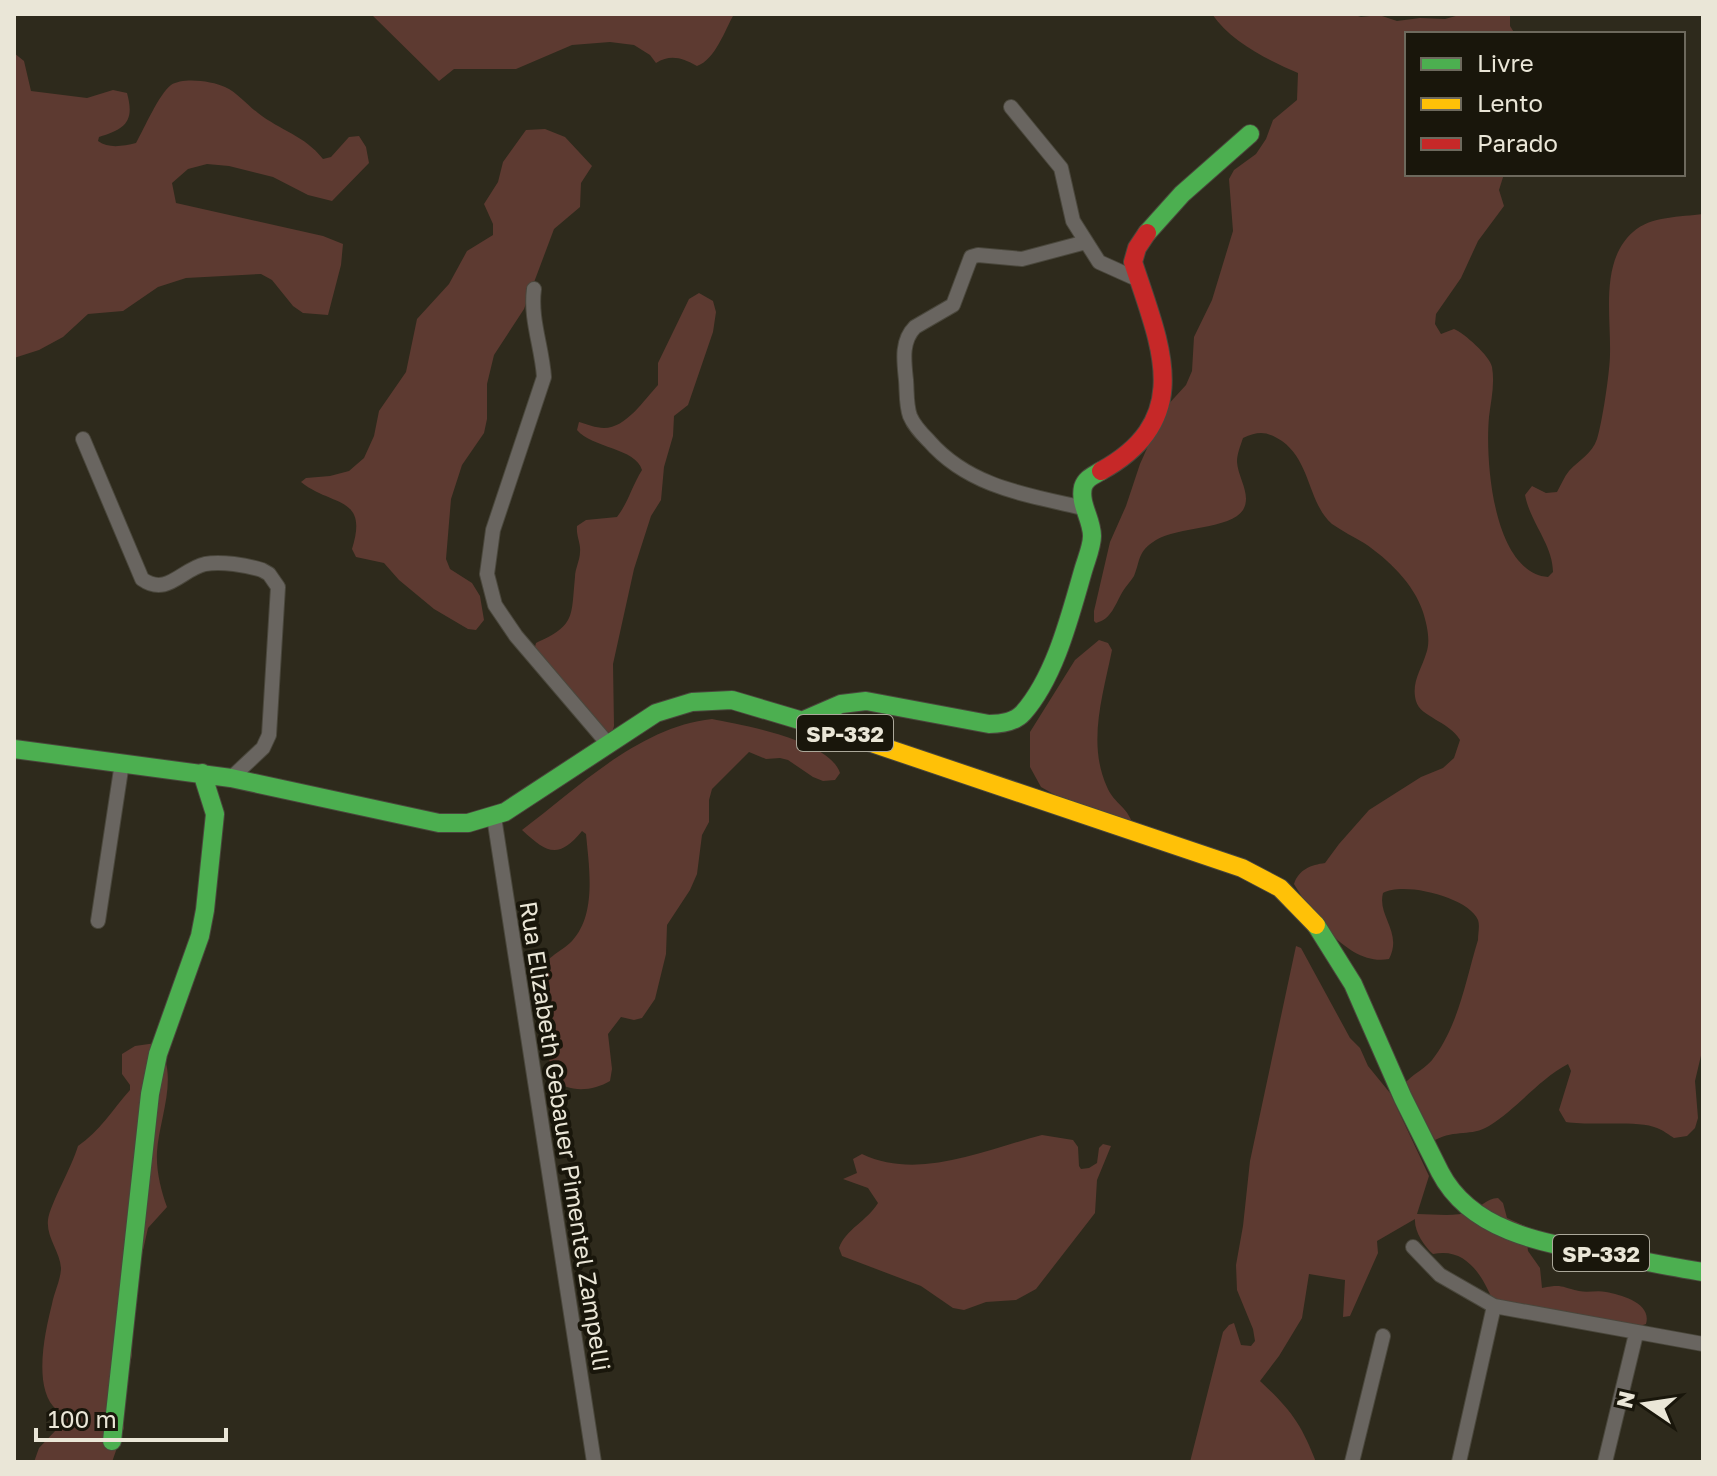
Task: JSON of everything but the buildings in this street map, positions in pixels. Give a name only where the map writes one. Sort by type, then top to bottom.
[{"type":"main road","points":[[804,720],[841,704],[866,701],[989,724],[1001,724],[1024,712],[1048,673],[1068,623],[1092,539],[1082,490],[1087,479],[1139,445],[1160,406],[1164,378],[1155,327],[1133,262],[1133,253],[1140,239],[1191,186],[1250,134]]},
{"type":"main road","name":"SP-332","points":[[14,749],[202,773],[439,823],[468,823],[494,817],[519,805],[656,713],[692,702],[732,700],[804,720],[1143,833],[1262,877],[1303,909],[1328,940],[1358,998],[1403,1100],[1453,1194],[1484,1219],[1514,1234],[1545,1243],[1703,1272]]},
{"type":"main road","points":[[112,1441],[150,1094],[158,1054],[200,936],[205,910],[215,814],[202,773]]},
{"type":"street","points":[[1011,107],[1061,168],[1073,221],[1099,262],[1139,280]]},
{"type":"street","points":[[1084,508],[992,486],[964,472],[941,455],[912,420],[908,410],[904,352],[911,331],[953,305],[971,257],[1022,259],[1086,242]]},
{"type":"street","points":[[534,289],[532,311],[543,353],[544,377],[493,530],[487,574],[495,605],[516,636],[609,745]]},
{"type":"street","points":[[83,439],[142,579],[149,584],[162,586],[212,563],[262,570],[278,587],[269,735],[263,748],[231,778]]},
{"type":"street","points":[[98,921],[122,763]]},
{"type":"street","name":"Rua Elizabeth Gebauer Pimentel Zampelli","points":[[494,817],[594,1462]]},
{"type":"street","points":[[1413,1247],[1440,1275],[1494,1306],[1703,1344]]},
{"type":"street","points":[[1459,1462],[1494,1306]]},
{"type":"street","points":[[1605,1462],[1636,1334]]},
{"type":"street","points":[[1352,1462],[1383,1336]]},
{"type":"shaded area","points":[[371,14],[734,14],[714,51],[697,66],[676,58],[656,63],[634,45],[610,42],[572,45],[516,69],[454,69],[439,81]]},
{"type":"shaded area","points":[[1212,14],[1379,15],[1397,21],[1445,19],[1463,14],[1510,14],[1510,26],[1514,32],[1405,32],[1405,176],[1503,176],[1499,190],[1504,206],[1478,241],[1461,278],[1436,314],[1435,324],[1441,334],[1454,329],[1464,335],[1482,351],[1492,367],[1488,436],[1491,485],[1504,536],[1515,556],[1530,570],[1548,577],[1553,572],[1549,552],[1525,495],[1532,486],[1546,493],[1557,492],[1567,473],[1589,453],[1597,439],[1609,372],[1610,289],[1616,258],[1623,244],[1640,227],[1666,218],[1703,214],[1703,1047],[1695,1081],[1698,1118],[1695,1128],[1687,1136],[1674,1138],[1657,1128],[1639,1124],[1566,1122],[1559,1110],[1571,1071],[1568,1064],[1489,1126],[1435,1140],[1404,1085],[1432,1060],[1450,1029],[1478,940],[1478,920],[1462,904],[1435,893],[1405,889],[1383,893],[1383,909],[1392,932],[1393,949],[1389,959],[1374,959],[1360,955],[1333,936],[1294,884],[1306,869],[1325,863],[1369,810],[1421,777],[1443,768],[1454,758],[1460,740],[1449,728],[1423,711],[1416,701],[1416,682],[1428,638],[1419,602],[1399,573],[1382,557],[1332,524],[1324,515],[1299,460],[1282,441],[1262,433],[1243,438],[1237,462],[1246,498],[1243,510],[1227,521],[1177,532],[1150,544],[1109,615],[1096,623],[1094,621],[1110,542],[1140,464],[1165,408],[1186,385],[1192,371],[1194,337],[1212,300],[1233,231],[1229,179],[1234,170],[1256,154],[1273,120],[1297,100],[1298,73],[1240,42]]},
{"type":"shaded area","points":[[14,53],[24,61],[31,91],[87,98],[113,90],[127,93],[130,111],[126,123],[99,137],[98,141],[111,146],[136,143],[166,90],[176,83],[190,81],[213,83],[230,90],[267,119],[308,144],[323,159],[331,157],[349,137],[359,136],[366,147],[369,163],[332,201],[308,195],[273,177],[229,166],[207,164],[188,169],[172,183],[176,203],[323,236],[343,244],[328,315],[303,313],[293,306],[272,280],[261,274],[186,278],[158,287],[123,311],[88,314],[63,337],[39,350],[14,358]]},
{"type":"shaded area","points":[[545,129],[565,137],[592,166],[581,183],[580,207],[554,229],[524,309],[494,355],[487,384],[484,433],[462,465],[451,499],[446,559],[450,569],[472,583],[480,596],[484,620],[476,630],[468,629],[434,609],[384,563],[356,557],[352,549],[356,519],[352,511],[301,482],[306,478],[349,471],[364,458],[374,436],[379,411],[406,372],[417,319],[449,284],[467,251],[493,235],[493,224],[484,204],[498,182],[503,162],[526,130]]},
{"type":"shaded area","points":[[699,293],[713,301],[716,312],[713,332],[688,405],[674,416],[661,500],[651,516],[634,569],[613,664],[614,726],[612,733],[589,728],[544,678],[533,654],[536,643],[558,631],[569,618],[580,555],[577,526],[586,520],[617,517],[642,470],[623,452],[584,436],[577,430],[579,422],[601,428],[612,427],[641,405],[658,385],[658,363],[689,299]]},
{"type":"shaded area","points":[[1099,640],[1108,643],[1112,650],[1097,736],[1101,770],[1110,793],[1129,815],[1134,828],[1101,821],[1041,787],[1030,767],[1030,732],[1075,660]]},
{"type":"shaded area","points":[[712,719],[803,743],[833,761],[840,773],[835,780],[823,781],[788,760],[766,759],[749,752],[712,789],[709,822],[702,835],[697,874],[667,925],[666,954],[655,999],[642,1018],[621,1017],[608,1034],[612,1069],[610,1081],[589,1089],[566,1087],[554,1078],[538,1014],[537,988],[544,964],[572,941],[585,918],[590,890],[586,834],[582,831],[566,846],[552,850],[522,830],[635,746],[685,724]]},
{"type":"shaded area","points":[[1296,946],[1301,948],[1350,1038],[1390,1093],[1429,1176],[1417,1214],[1464,1214],[1498,1198],[1503,1203],[1507,1218],[1525,1226],[1528,1251],[1540,1268],[1542,1288],[1558,1286],[1582,1292],[1603,1291],[1620,1295],[1640,1305],[1647,1317],[1646,1324],[1640,1326],[1493,1301],[1478,1273],[1464,1259],[1430,1251],[1418,1233],[1415,1219],[1377,1241],[1378,1253],[1350,1316],[1343,1317],[1345,1280],[1309,1274],[1302,1318],[1260,1381],[1294,1417],[1316,1462],[1190,1462],[1223,1332],[1234,1323],[1241,1345],[1251,1346],[1255,1341],[1237,1290],[1236,1265],[1250,1161]]},
{"type":"shaded area","points":[[156,1043],[167,1067],[168,1081],[157,1159],[167,1207],[148,1228],[133,1295],[132,1355],[121,1410],[124,1428],[112,1462],[34,1462],[39,1448],[73,1412],[70,1409],[57,1410],[49,1401],[43,1375],[46,1329],[61,1268],[49,1232],[50,1213],[78,1146],[99,1127],[130,1090],[122,1074],[122,1054],[135,1046]]},
{"type":"shaded area","points":[[1042,1135],[1073,1140],[1078,1147],[1081,1169],[1097,1163],[1099,1148],[1103,1144],[1111,1146],[1097,1180],[1095,1213],[1036,1289],[1016,1300],[986,1302],[964,1310],[953,1308],[921,1286],[842,1256],[839,1248],[842,1241],[878,1203],[868,1188],[843,1179],[857,1173],[853,1159],[862,1154],[884,1162],[929,1164],[975,1155]]},
{"type":"traffic: fast","points":[[1147,233],[1182,194],[1250,134]]},
{"type":"traffic: fast","points":[[804,720],[841,704],[866,701],[989,724],[1008,722],[1020,716],[1044,682],[1067,626],[1092,540],[1083,487],[1088,479],[1101,471]]},
{"type":"traffic: fast","points":[[14,749],[231,778],[439,823],[468,823],[505,812],[656,713],[692,702],[732,700],[833,730]]},
{"type":"traffic: fast","points":[[112,1441],[150,1094],[158,1054],[200,936],[205,910],[215,814],[202,773]]},
{"type":"traffic: fast","points":[[1316,925],[1353,984],[1403,1098],[1440,1172],[1454,1193],[1472,1210],[1492,1223],[1538,1240],[1703,1272]]},
{"type":"traffic: slow","points":[[833,730],[1242,868],[1280,888],[1316,925]]},
{"type":"traffic: jam","points":[[1101,471],[1131,450],[1150,428],[1160,404],[1163,378],[1160,351],[1133,262],[1137,248],[1147,233]]}]
